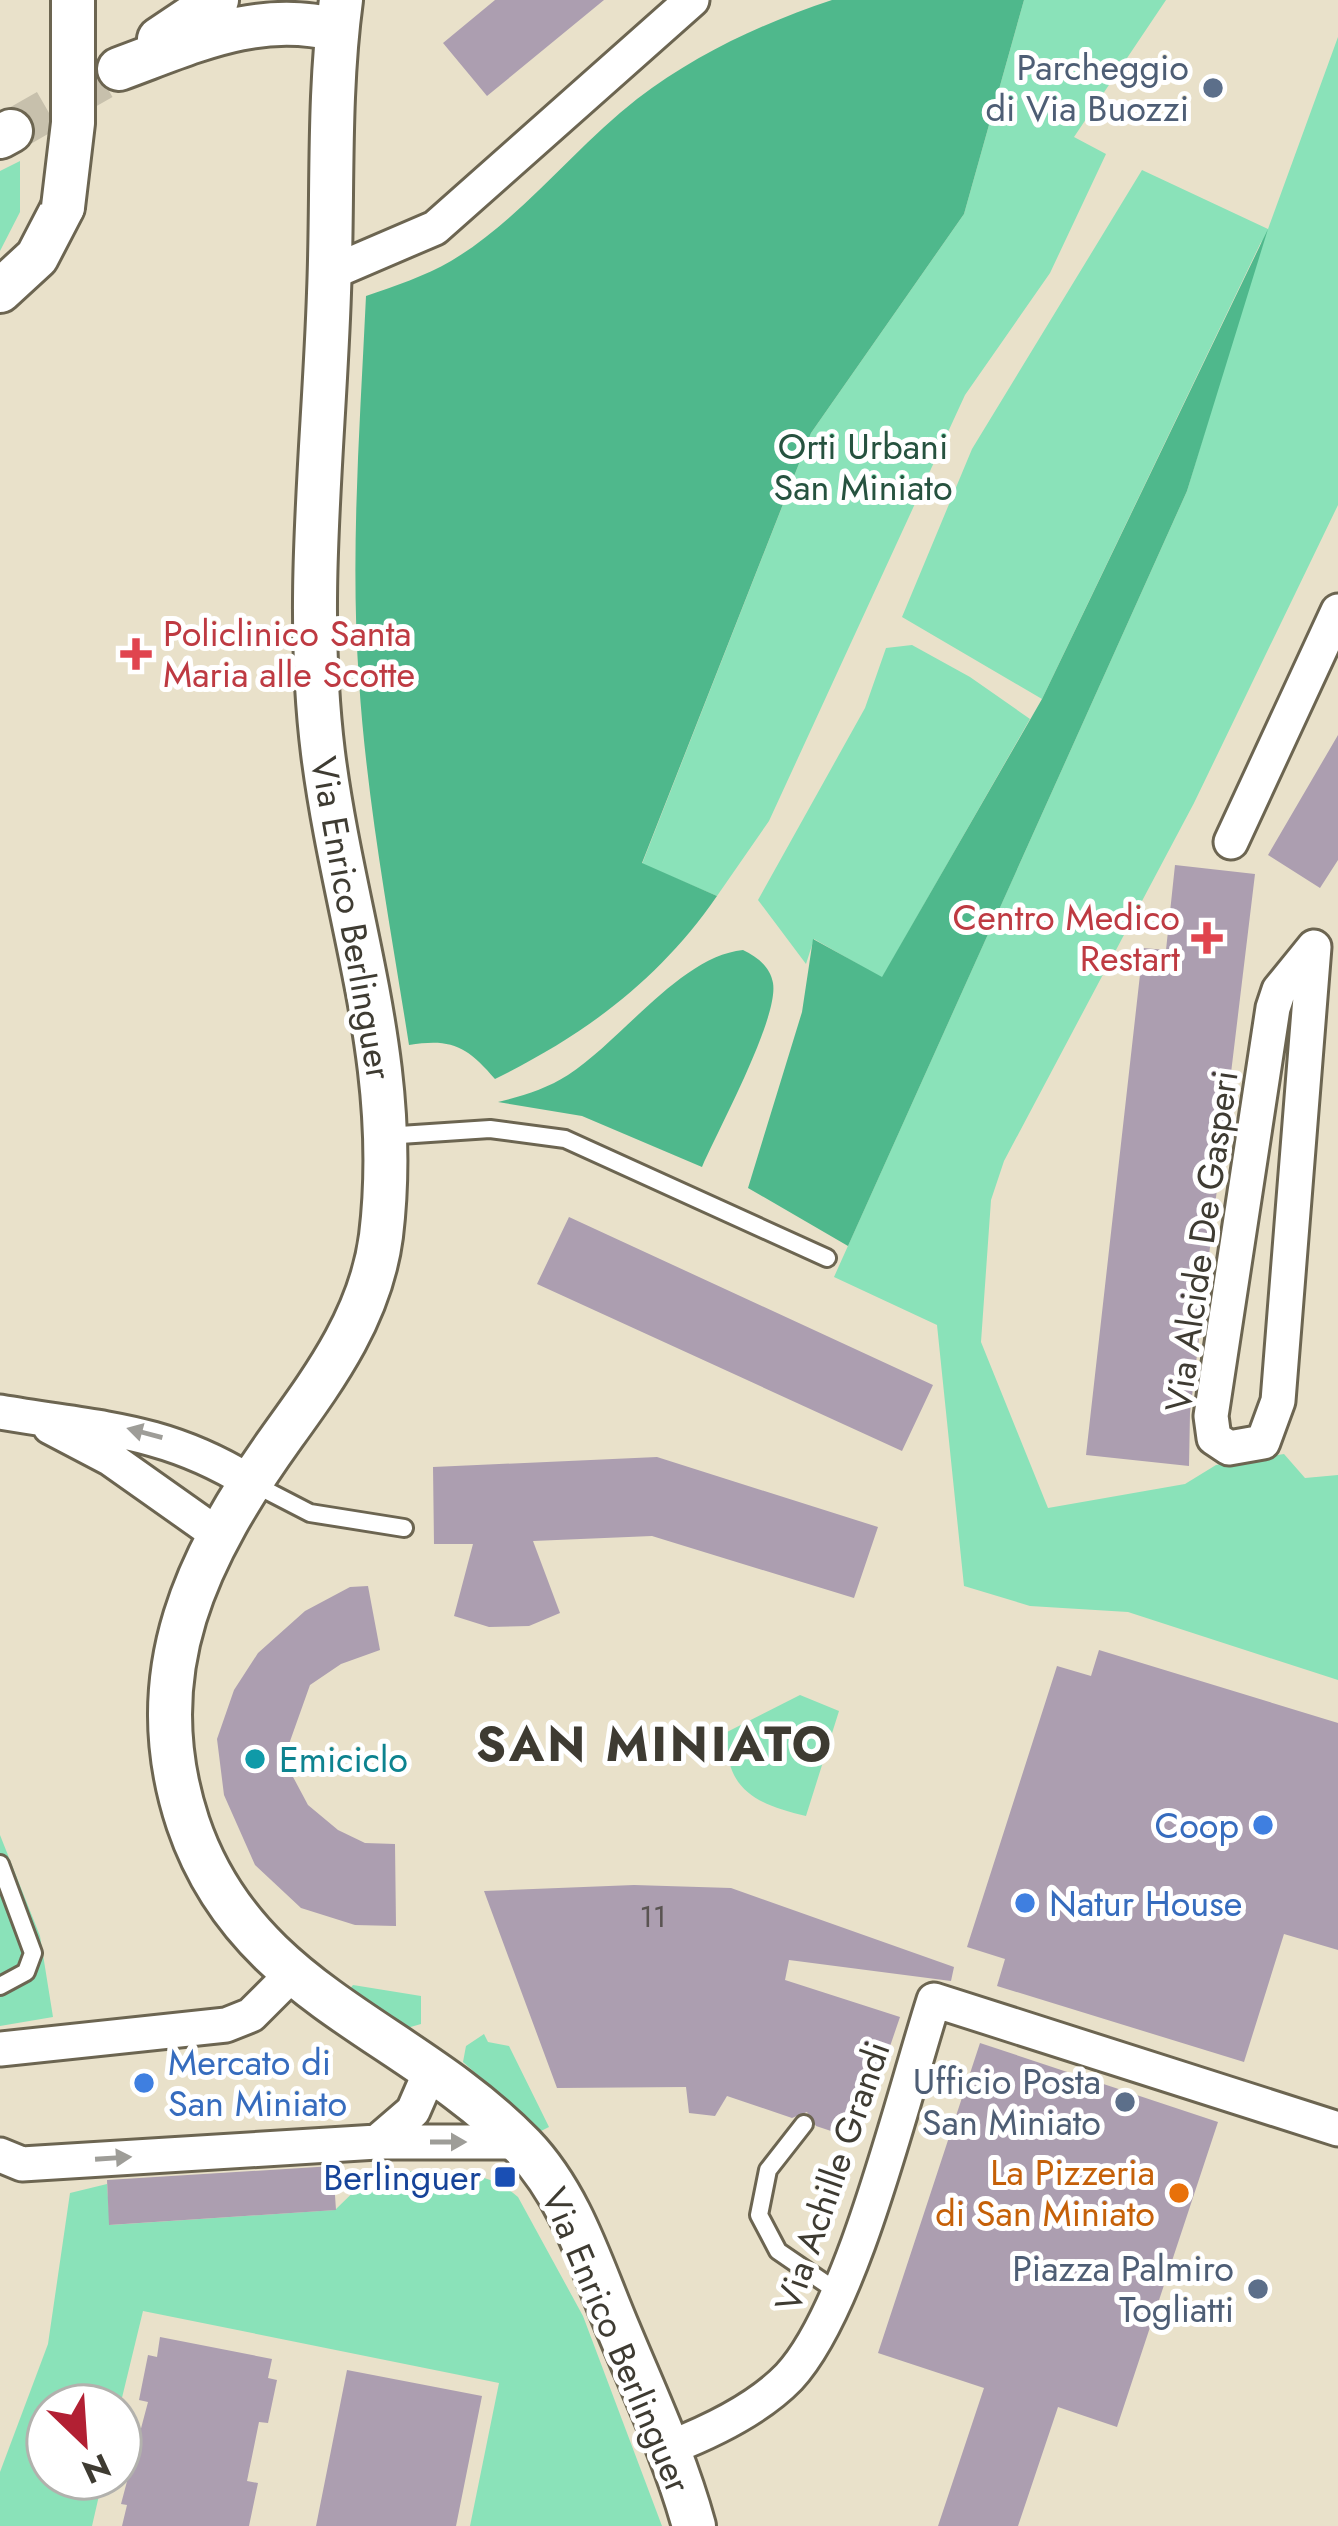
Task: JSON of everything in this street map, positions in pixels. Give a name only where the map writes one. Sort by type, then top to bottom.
[{"type":"street","points":[[0,290],[37,257],[63,207],[73,123],[73,0]]},
{"type":"street","points":[[217,0],[119,69],[258,21],[339,15]]},
{"type":"street","points":[[330,273],[435,228],[692,0]]},
{"type":"street","name":"Via Enrico Berlinguer","points":[[339,15],[317,509],[319,700],[330,794],[378,1034],[384,1137],[380,1245],[359,1315],[339,1357],[217,1534],[178,1638],[170,1706],[176,1772],[190,1827],[221,1893],[254,1938],[291,1976],[430,2072],[518,2142],[549,2178],[671,2447],[694,2526]]},
{"type":"street","points":[[1231,842],[1338,611]]},
{"type":"street","name":"Via Alcide De Gasperi","points":[[1326,934],[1277,1401],[1263,1442],[1229,1448],[1214,1438],[1211,1416],[1274,1008],[1279,990],[1326,934]]},
{"type":"street","points":[[13,1414],[145,1432],[190,1448],[250,1482]]},
{"type":"street","points":[[13,1414],[111,1460],[217,1534]]},
{"type":"street","points":[[0,2049],[226,2025],[251,2015],[291,1976]]},
{"type":"street","name":"Via Achille Grandi","points":[[671,2447],[735,2417],[776,2388],[812,2347],[838,2292],[934,2000],[1338,2129]]},
{"type":"street","points":[[377,2141],[412,2111],[430,2072]]},
{"type":"street","points":[[0,2155],[22,2164],[377,2141],[518,2142]]},
{"type":"lane","points":[[384,1137],[490,1129],[552,1136],[827,1258]]},
{"type":"lane","points":[[250,1482],[310,1513],[404,1528]]},
{"type":"lane","points":[[0,1864],[34,1953],[26,1972],[0,1986]]},
{"type":"lane","points":[[804,2124],[768,2170],[759,2215],[778,2251],[838,2292]]},
{"type":"green space","points":[[832,0],[1024,0],[964,214],[811,433],[642,863],[717,896],[671,954],[618,1002],[560,1043],[495,1079],[457,1047],[409,1045],[373,818],[356,633],[366,296],[431,271],[476,244],[637,99],[683,68],[756,30]]},
{"type":"green space","name":"Orti Urbani San Miniato","points":[[1024,0],[1166,0],[1074,137],[1106,154],[1050,273],[965,395],[769,821],[717,896],[642,864],[811,433],[964,214]]},
{"type":"green space","points":[[1338,37],[1338,505],[1194,803],[1004,1161],[991,1200],[981,1342],[1048,1508],[1185,1484],[1216,1465],[1284,1454],[1305,1478],[1338,1475],[1338,1680],[1128,1612],[1030,1606],[964,1586],[937,1325],[834,1277],[1187,491],[1262,240],[1042,699],[902,617],[972,449],[1142,170],[1268,229]]},
{"type":"green space","points":[[20,161],[20,212],[0,251],[0,171]]},
{"type":"green space","points":[[1268,229],[1187,491],[848,1246],[748,1188],[802,1012],[813,939],[882,977],[1042,699]]},
{"type":"green space","points":[[912,645],[970,677],[1030,719],[882,978],[814,939],[806,964],[758,900],[865,708],[886,648]]},
{"type":"green space","points":[[743,950],[769,972],[772,999],[757,1047],[702,1167],[582,1116],[498,1102],[534,1092],[568,1075],[697,967]]},
{"type":"green space","points":[[800,1695],[839,1711],[806,1816],[772,1806],[747,1791],[737,1781],[727,1752],[727,1732]]},
{"type":"green space","points":[[0,1835],[40,1936],[53,2017],[0,2026]]},
{"type":"green space","points":[[353,1985],[421,1996],[421,2024],[407,2028],[349,1990]]},
{"type":"green space","points":[[484,2034],[488,2042],[509,2046],[549,2127],[541,2131],[463,2062],[466,2046]]},
{"type":"green space","points":[[375,2171],[469,2174],[518,2197],[583,2316],[662,2526],[470,2526],[499,2383],[143,2311],[126,2382],[34,2382],[48,2344],[70,2193],[107,2184],[110,2225],[335,2210]]},
{"type":"green space","points":[[24,2408],[24,2502],[98,2502],[92,2526],[0,2526],[0,2472]]},
{"type":"building","points":[[495,0],[604,0],[487,96],[443,43]]},
{"type":"building","points":[[1338,735],[1338,860],[1320,888],[1268,855]]},
{"type":"building","points":[[1175,865],[1255,874],[1190,1413],[1189,1466],[1086,1455],[1143,948],[1166,950]]},
{"type":"building","points":[[569,1217],[933,1385],[902,1451],[537,1284]]},
{"type":"building","points":[[657,1457],[878,1527],[854,1598],[652,1536],[533,1541],[560,1613],[529,1626],[489,1627],[454,1616],[473,1544],[434,1544],[433,1467]]},
{"type":"building","name":"Emiciclo","points":[[368,1586],[380,1650],[341,1664],[310,1685],[289,1744],[292,1775],[308,1805],[338,1830],[365,1843],[395,1844],[396,1926],[355,1925],[301,1908],[255,1865],[224,1795],[217,1739],[234,1690],[258,1653],[305,1611],[350,1587]]},
{"type":"building","points":[[1099,1650],[1338,1723],[1338,1950],[1284,1934],[1244,2062],[997,1986],[1005,1959],[967,1947],[1057,1666],[1091,1676]]},
{"type":"building","points":[[634,1885],[731,1888],[954,1967],[951,1981],[789,1960],[785,1980],[900,2017],[858,2140],[816,2126],[807,2112],[792,2118],[727,2096],[715,2116],[689,2113],[686,2087],[557,2088],[484,1891]]},
{"type":"building","points":[[980,2043],[1218,2122],[1117,2427],[1058,2407],[1018,2526],[938,2526],[984,2388],[878,2353]]},
{"type":"building","points":[[333,2166],[336,2210],[109,2225],[107,2180]]},
{"type":"building","points":[[160,2337],[272,2359],[268,2378],[277,2380],[268,2423],[259,2422],[247,2481],[258,2483],[249,2526],[122,2526],[127,2505],[122,2502],[144,2502],[148,2402],[144,2401],[143,2382],[148,2355],[157,2357]]},
{"type":"building","points":[[347,2370],[482,2396],[456,2526],[316,2526]]},
{"type":"tunnel","points":[[11,131],[119,69]]},
{"type":"place","name":"Parcheggio di Via Buozzi","points":[[1213,88]]},
{"type":"place","name":"Policlinico Santa Maria alle Scotte","points":[[136,654]]},
{"type":"place","name":"Centro Medico Restart","points":[[1207,938]]},
{"type":"place","name":"Emiciclo","points":[[255,1759]]},
{"type":"place","name":"Coop","points":[[1263,1825]]},
{"type":"place","name":"Natur House","points":[[1025,1903]]},
{"type":"place","name":"Mercato di San Miniato","points":[[144,2083]]},
{"type":"place","name":"Ufficio Posta San Miniato","points":[[1125,2102]]},
{"type":"place","name":"Berlinguer","points":[[505,2177]]},
{"type":"place","name":"La Pizzeria di San Miniato","points":[[1179,2193]]},
{"type":"place","name":"Piazza Palmiro Togliatti","points":[[1258,2289]]},
{"type":"district","name":"SAN MINIATO","points":[[655,1744]]}]
